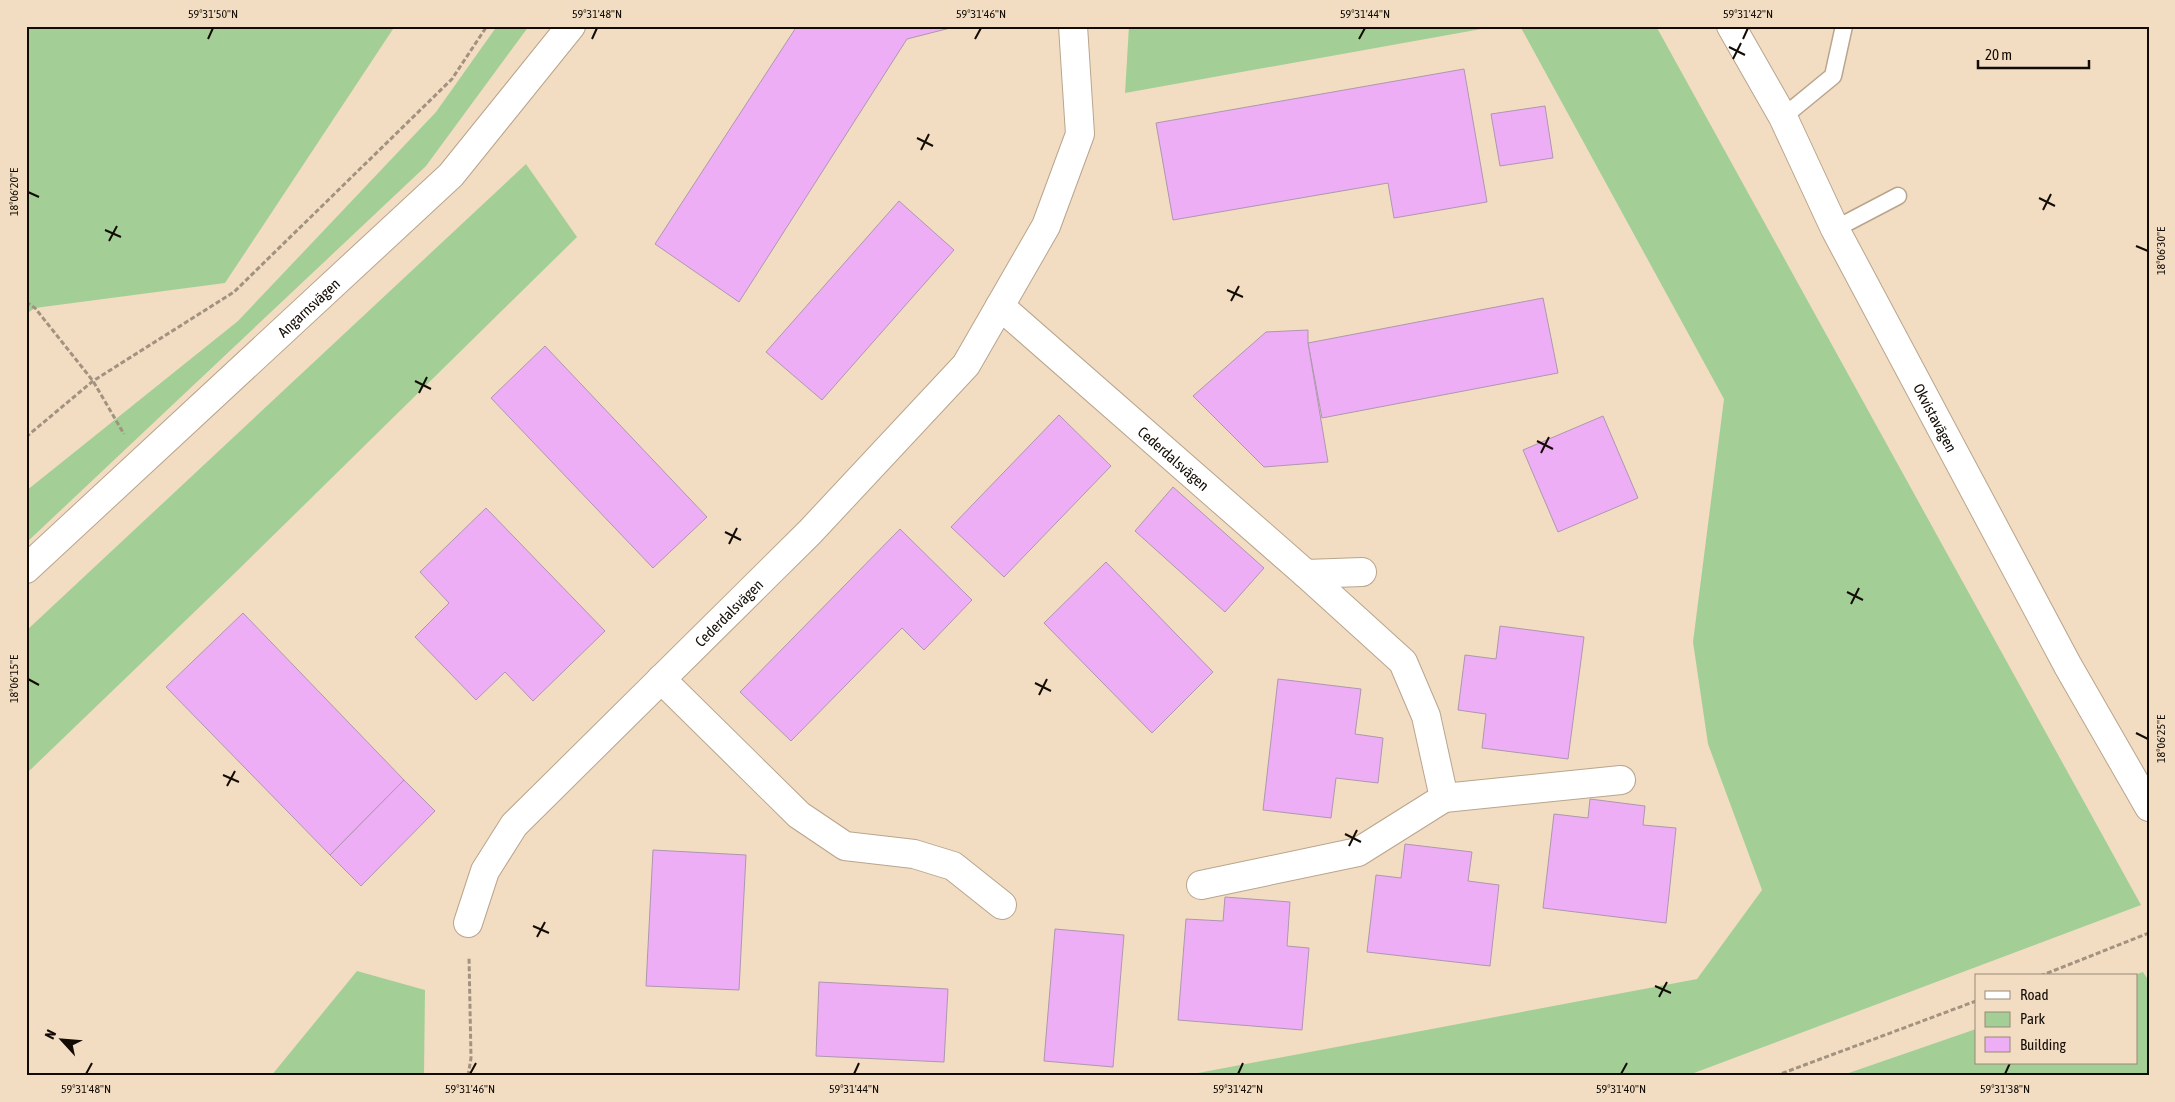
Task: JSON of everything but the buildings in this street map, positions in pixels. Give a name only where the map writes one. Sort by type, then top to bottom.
[{"type":"street","name":"Angarnsvägen","points":[[26,569],[451,175],[571,26]]},
{"type":"street","name":"Cederdalsvägen","points":[[468,923],[485,871],[514,825],[810,532],[966,365],[1046,226],[1080,134],[1073,26]]},
{"type":"street","name":"Okvistavägen","points":[[1731,26],[1783,117],[1835,229],[2068,666],[2149,806]]},
{"type":"street","name":"Cederdalsvägen","points":[[1000,306],[1306,574],[1402,662],[1426,716],[1444,798]]},
{"type":"street","points":[[1306,574],[1362,572]]},
{"type":"street","points":[[661,679],[799,815],[844,846],[914,854],[953,866],[1002,905]]},
{"type":"street","points":[[1201,886],[1358,852],[1444,798],[1621,780]]},
{"type":"lane","points":[[1783,117],[1833,76],[1844,26]]},
{"type":"lane","points":[[1835,229],[1898,196]]},
{"type":"path","points":[[26,437],[93,381],[234,292],[452,79],[487,26]]},
{"type":"path","points":[[26,302],[35,308],[93,381],[141,463]]},
{"type":"path","points":[[468,923],[471,1058],[468,1076]]},
{"type":"path","points":[[2045,974],[2149,933]]},
{"type":"path","points":[[1775,1076],[1975,1001]]},
{"type":"green space","points":[[26,26],[395,26],[225,283],[35,308],[26,314]]},
{"type":"green space","points":[[497,26],[529,26],[426,166],[26,543],[26,491],[238,321],[436,112]]},
{"type":"green space","points":[[1129,26],[1498,26],[1125,93]]},
{"type":"green space","points":[[1520,26],[1656,26],[2141,905],[1686,1076],[1182,1076],[1697,979],[1762,890],[1708,744],[1693,642],[1724,399]]},
{"type":"green space","points":[[526,164],[577,237],[237,571],[26,774],[26,631]]},
{"type":"green space","points":[[357,971],[425,990],[424,1076],[271,1076]]},
{"type":"green space","points":[[2143,972],[2149,981],[2149,1076],[1840,1076],[1975,1029],[1975,1064],[2138,1064],[2137,974]]}]
